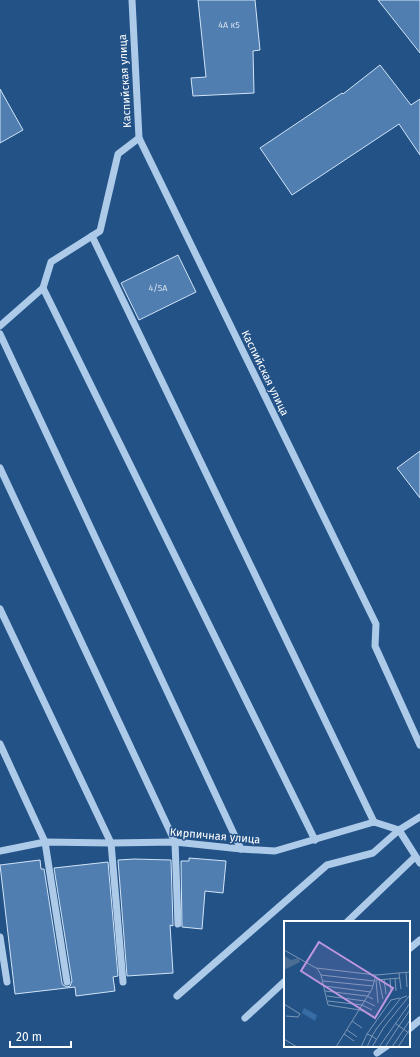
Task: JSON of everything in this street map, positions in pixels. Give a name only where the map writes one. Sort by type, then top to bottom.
[{"type":"street","name":"Каспийская улица","points":[[132,0],[140,138],[376,624],[375,646],[420,745]]},
{"type":"street","points":[[0,326],[43,288],[51,262],[100,231],[118,154],[140,138]]},
{"type":"street","points":[[92,236],[374,822],[399,830],[418,860],[348,921]]},
{"type":"street","points":[[43,288],[316,840]]},
{"type":"street","points":[[0,334],[241,849]]},
{"type":"street","points":[[0,468],[175,842],[178,924]]},
{"type":"street","points":[[0,609],[110,843],[123,982]]},
{"type":"street","points":[[0,744],[45,842],[67,982]]},
{"type":"street","points":[[177,996],[327,865],[373,853],[399,830],[420,817]]},
{"type":"street","name":"Кирпичная улица","points":[[0,851],[45,842],[175,842],[275,851],[374,822]]},
{"type":"street","points":[[0,937],[7,982]]},
{"type":"street","points":[[410,948],[420,940]]},
{"type":"street","points":[[245,1018],[284,982]]},
{"type":"street","points":[[410,1028],[420,1020]]},
{"type":"street","points":[[377,1053],[386,1047]]},
{"type":"building","points":[[198,0],[255,0],[260,50],[253,51],[254,93],[193,96],[191,78],[206,77]]},
{"type":"building","points":[[378,0],[420,0],[420,53]]},
{"type":"building","points":[[380,65],[411,105],[420,99],[420,155],[399,124],[292,195],[260,148],[342,93],[343,94]]},
{"type":"building","points":[[0,89],[23,130],[0,143]]},
{"type":"building","points":[[178,255],[196,292],[139,320],[121,283]]},
{"type":"building","points":[[420,451],[420,498],[397,468]]},
{"type":"building","points":[[189,858],[226,861],[223,893],[205,891],[202,929],[182,927],[181,861],[189,861]]},
{"type":"building","points":[[40,860],[41,869],[44,869],[62,983],[67,987],[70,986],[72,981],[54,868],[108,862],[118,976],[113,977],[115,991],[76,996],[75,987],[15,994],[0,865]]},
{"type":"building","points":[[118,860],[171,860],[173,926],[170,925],[173,973],[127,976]]}]
